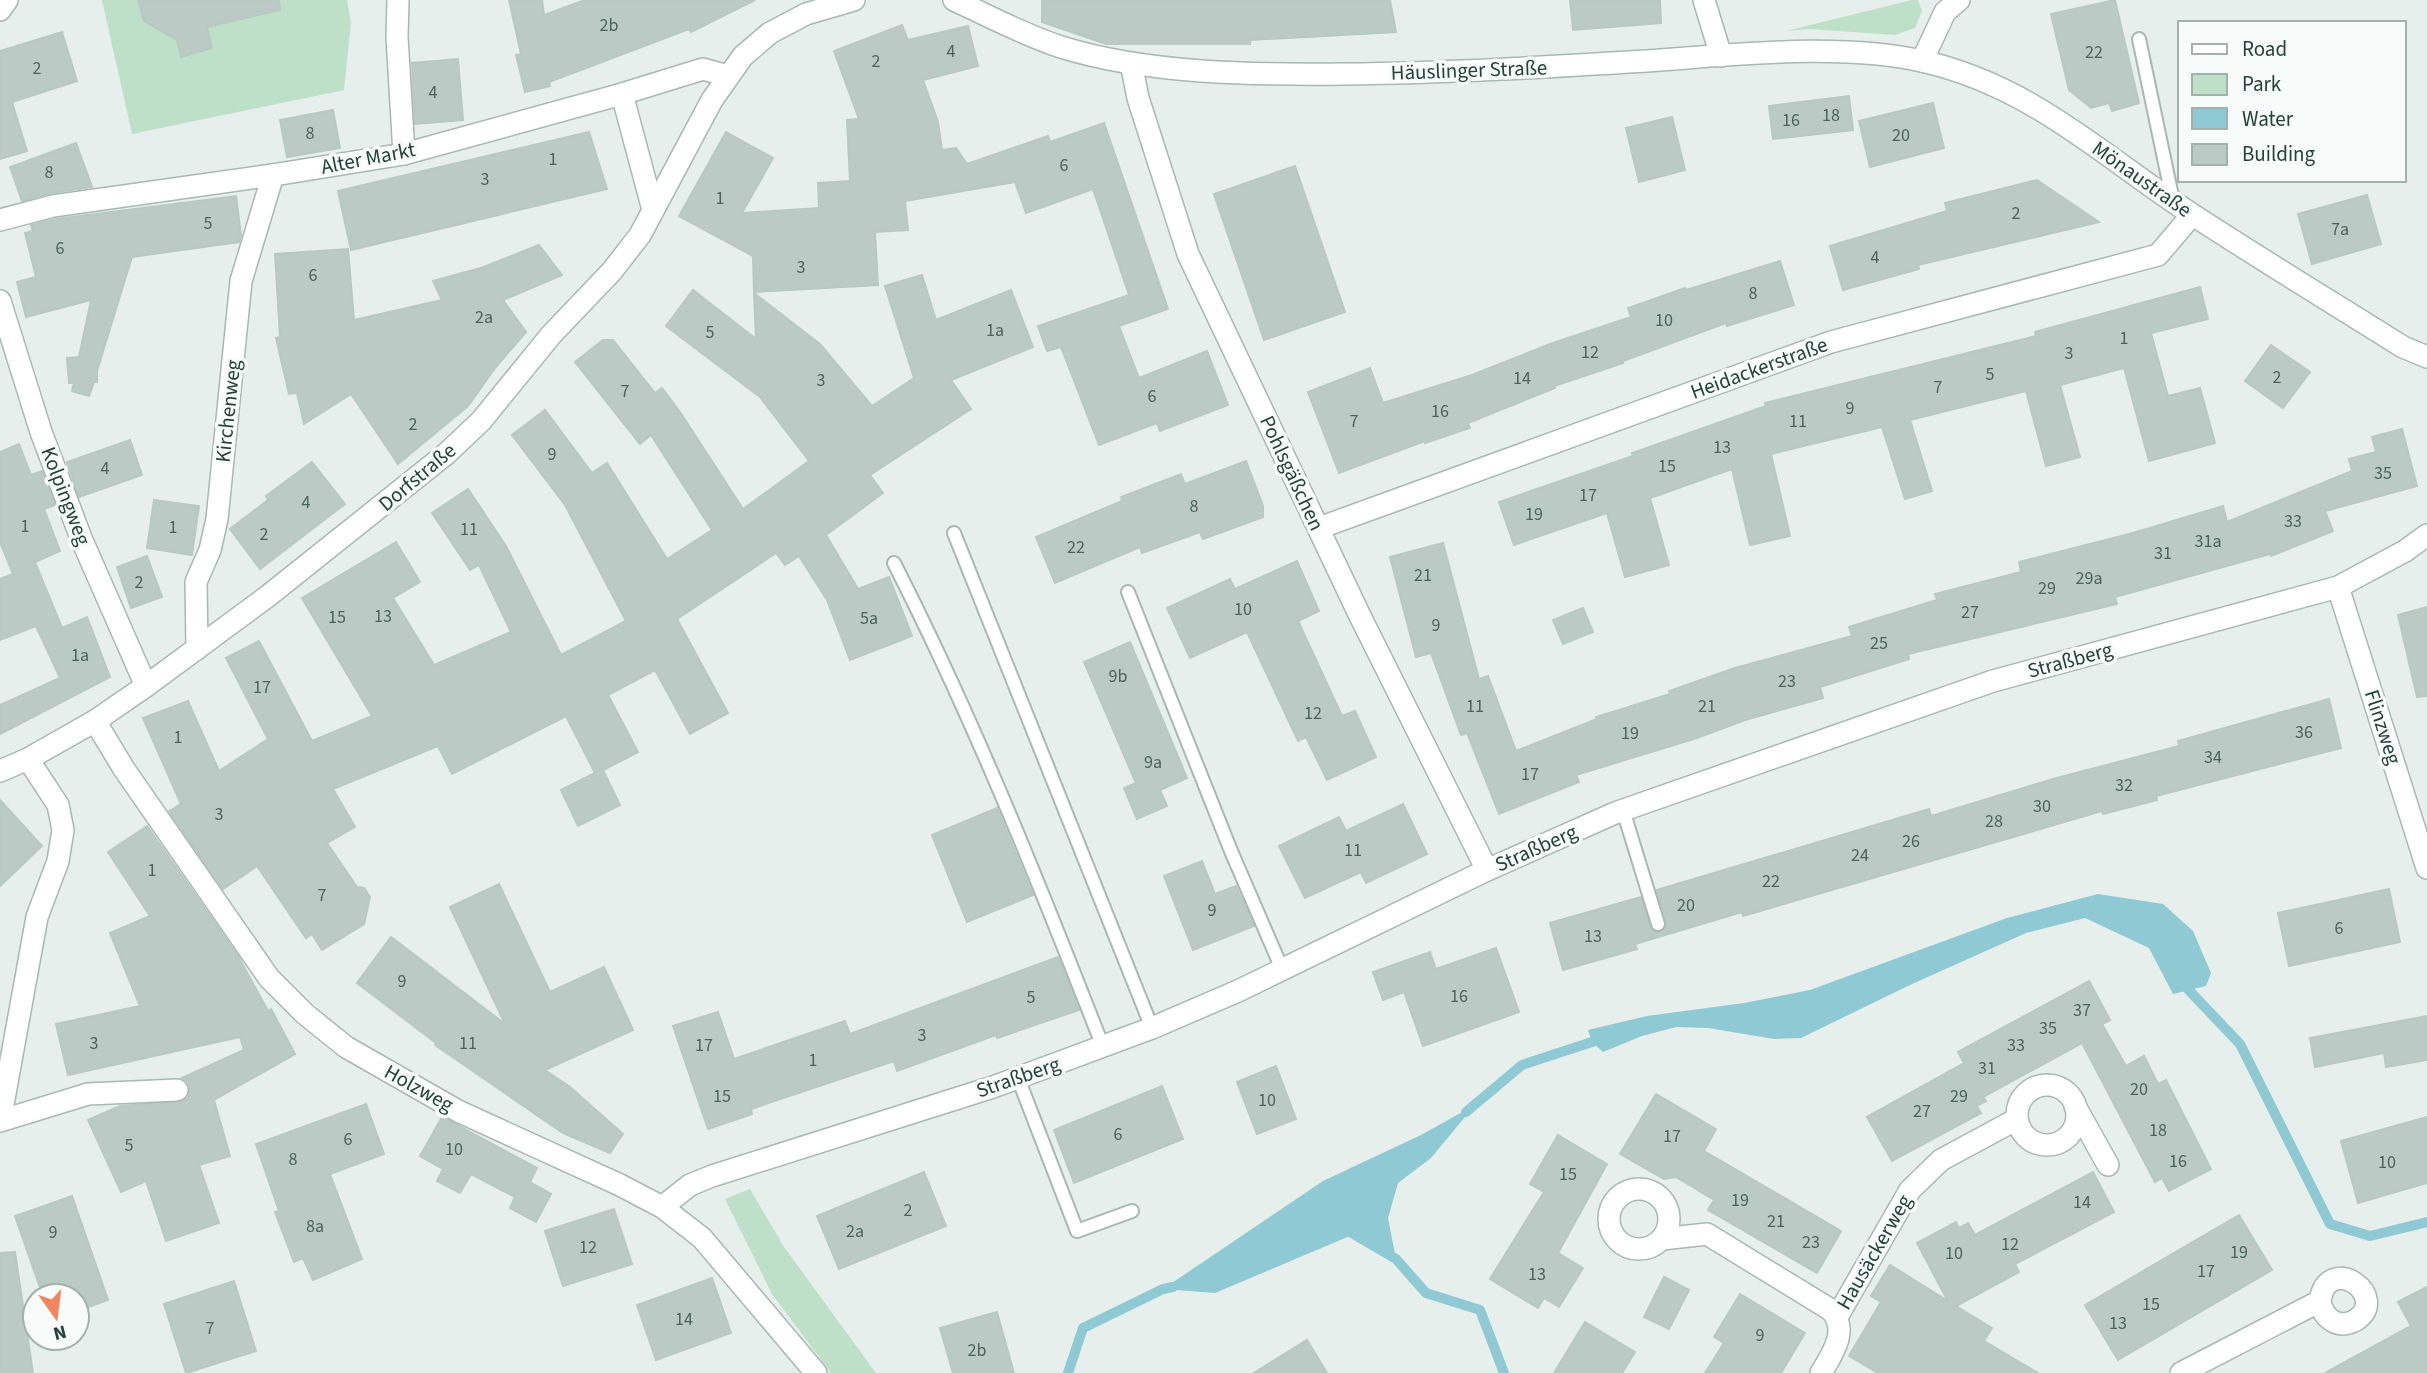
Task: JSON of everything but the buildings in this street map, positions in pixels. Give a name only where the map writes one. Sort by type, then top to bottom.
[{"type":"street","points":[[0,10],[7,0]]},
{"type":"street","points":[[398,0],[397,37],[404,153]]},
{"type":"street","points":[[728,76],[743,56],[770,33],[808,7],[854,0]]},
{"type":"street","name":"Häuslinger Straße","points":[[954,0],[1060,47],[1131,63],[1273,75],[1460,72],[1843,51],[1922,61]]},
{"type":"street","points":[[1703,0],[1721,56]]},
{"type":"street","points":[[1922,61],[1945,12],[1959,0]]},
{"type":"street","name":"Mönaustraße","points":[[1922,61],[2005,89],[2061,121],[2192,215],[2403,347],[2427,357]]},
{"type":"street","name":"Pohlsgäßchen","points":[[1131,63],[1139,98],[1188,254],[1487,870]]},
{"type":"street","name":"Alter Markt","points":[[0,220],[53,206],[273,175],[404,153],[622,94],[703,69],[728,76]]},
{"type":"street","name":"Dorfstraße","points":[[0,771],[28,759],[95,721],[197,649],[393,497],[481,421],[551,335],[612,271],[640,235],[712,100],[728,76]]},
{"type":"street","points":[[622,94],[653,210]]},
{"type":"street","name":"Kirchenweg","points":[[197,649],[196,582],[209,550],[217,519],[241,281],[273,175]]},
{"type":"street","name":"Heidackerstraße","points":[[1319,528],[1830,342],[2158,255],[2192,215]]},
{"type":"street","name":"Kolpingweg","points":[[0,300],[8,351],[81,538],[146,686]]},
{"type":"street","name":"Straßberg","points":[[662,1207],[691,1185],[712,1176],[1018,1078],[1152,1028],[1487,870],[1623,810],[1993,681],[2338,587],[2406,551],[2427,535]]},
{"type":"street","name":"Flinzweg","points":[[2338,587],[2427,868]]},
{"type":"street","name":"Holzweg","points":[[95,721],[124,769],[269,978],[305,1014],[346,1047],[458,1111],[662,1207],[702,1238],[816,1373]]},
{"type":"street","points":[[28,759],[58,805],[63,830],[58,861],[37,917],[0,1121],[88,1094],[177,1090]]},
{"type":"street","points":[[2075,1106],[2077,1116],[2069,1135],[2052,1144],[2042,1144],[2025,1136],[2017,1119],[2020,1100],[2035,1087],[2055,1086],[2064,1090],[2071,1097],[2108,1165]]},
{"type":"street","name":"Hausäckerweg","points":[[1836,1317],[1910,1190],[1941,1160],[2017,1119]]},
{"type":"street","name":"Hausäckerweg","points":[[1662,1239],[1707,1234],[1821,1302],[1836,1317],[1840,1330],[1837,1343],[1821,1373]]},
{"type":"street","points":[[2181,1373],[2320,1301]]},
{"type":"lane","points":[[2139,38],[2173,201]]},
{"type":"lane","points":[[954,533],[1152,1028]]},
{"type":"lane","points":[[894,563],[935,644],[1017,833],[1103,1046]]},
{"type":"lane","points":[[1128,592],[1231,851],[1282,969]]},
{"type":"lane","points":[[1623,810],[1658,924]]},
{"type":"lane","points":[[1018,1078],[1077,1231],[1132,1212]]},
{"type":"green space","points":[[102,0],[347,0],[351,22],[344,90],[132,134]]},
{"type":"green space","points":[[1918,0],[1922,11],[1915,28],[1895,35],[1809,29],[1786,31]]},
{"type":"green space","points":[[750,1189],[784,1247],[876,1373],[831,1373],[772,1294],[725,1199]]},
{"type":"water","points":[[2098,894],[2163,904],[2193,931],[2211,973],[2206,986],[2173,994],[2149,948],[2085,918],[2026,933],[1801,1038],[1774,1039],[1708,1028],[1676,1027],[1642,1036],[1603,1052],[1592,1042],[1588,1030],[1647,1016],[1744,1003],[1810,990],[2007,918]]},
{"type":"water","points":[[1475,1105],[1431,1158],[1398,1183],[1388,1218],[1396,1259],[1357,1233],[1215,1293],[1163,1289],[1323,1181],[1421,1135]]},
{"type":"waterway","points":[[2181,982],[2240,1044],[2330,1224],[2370,1236],[2427,1222]]},
{"type":"waterway","points":[[1466,1112],[1522,1065],[1601,1039]]},
{"type":"waterway","points":[[1343,1228],[1396,1259],[1426,1293],[1480,1310],[1504,1373]]},
{"type":"waterway","points":[[1068,1373],[1083,1328],[1163,1289],[1173,1287]]}]
